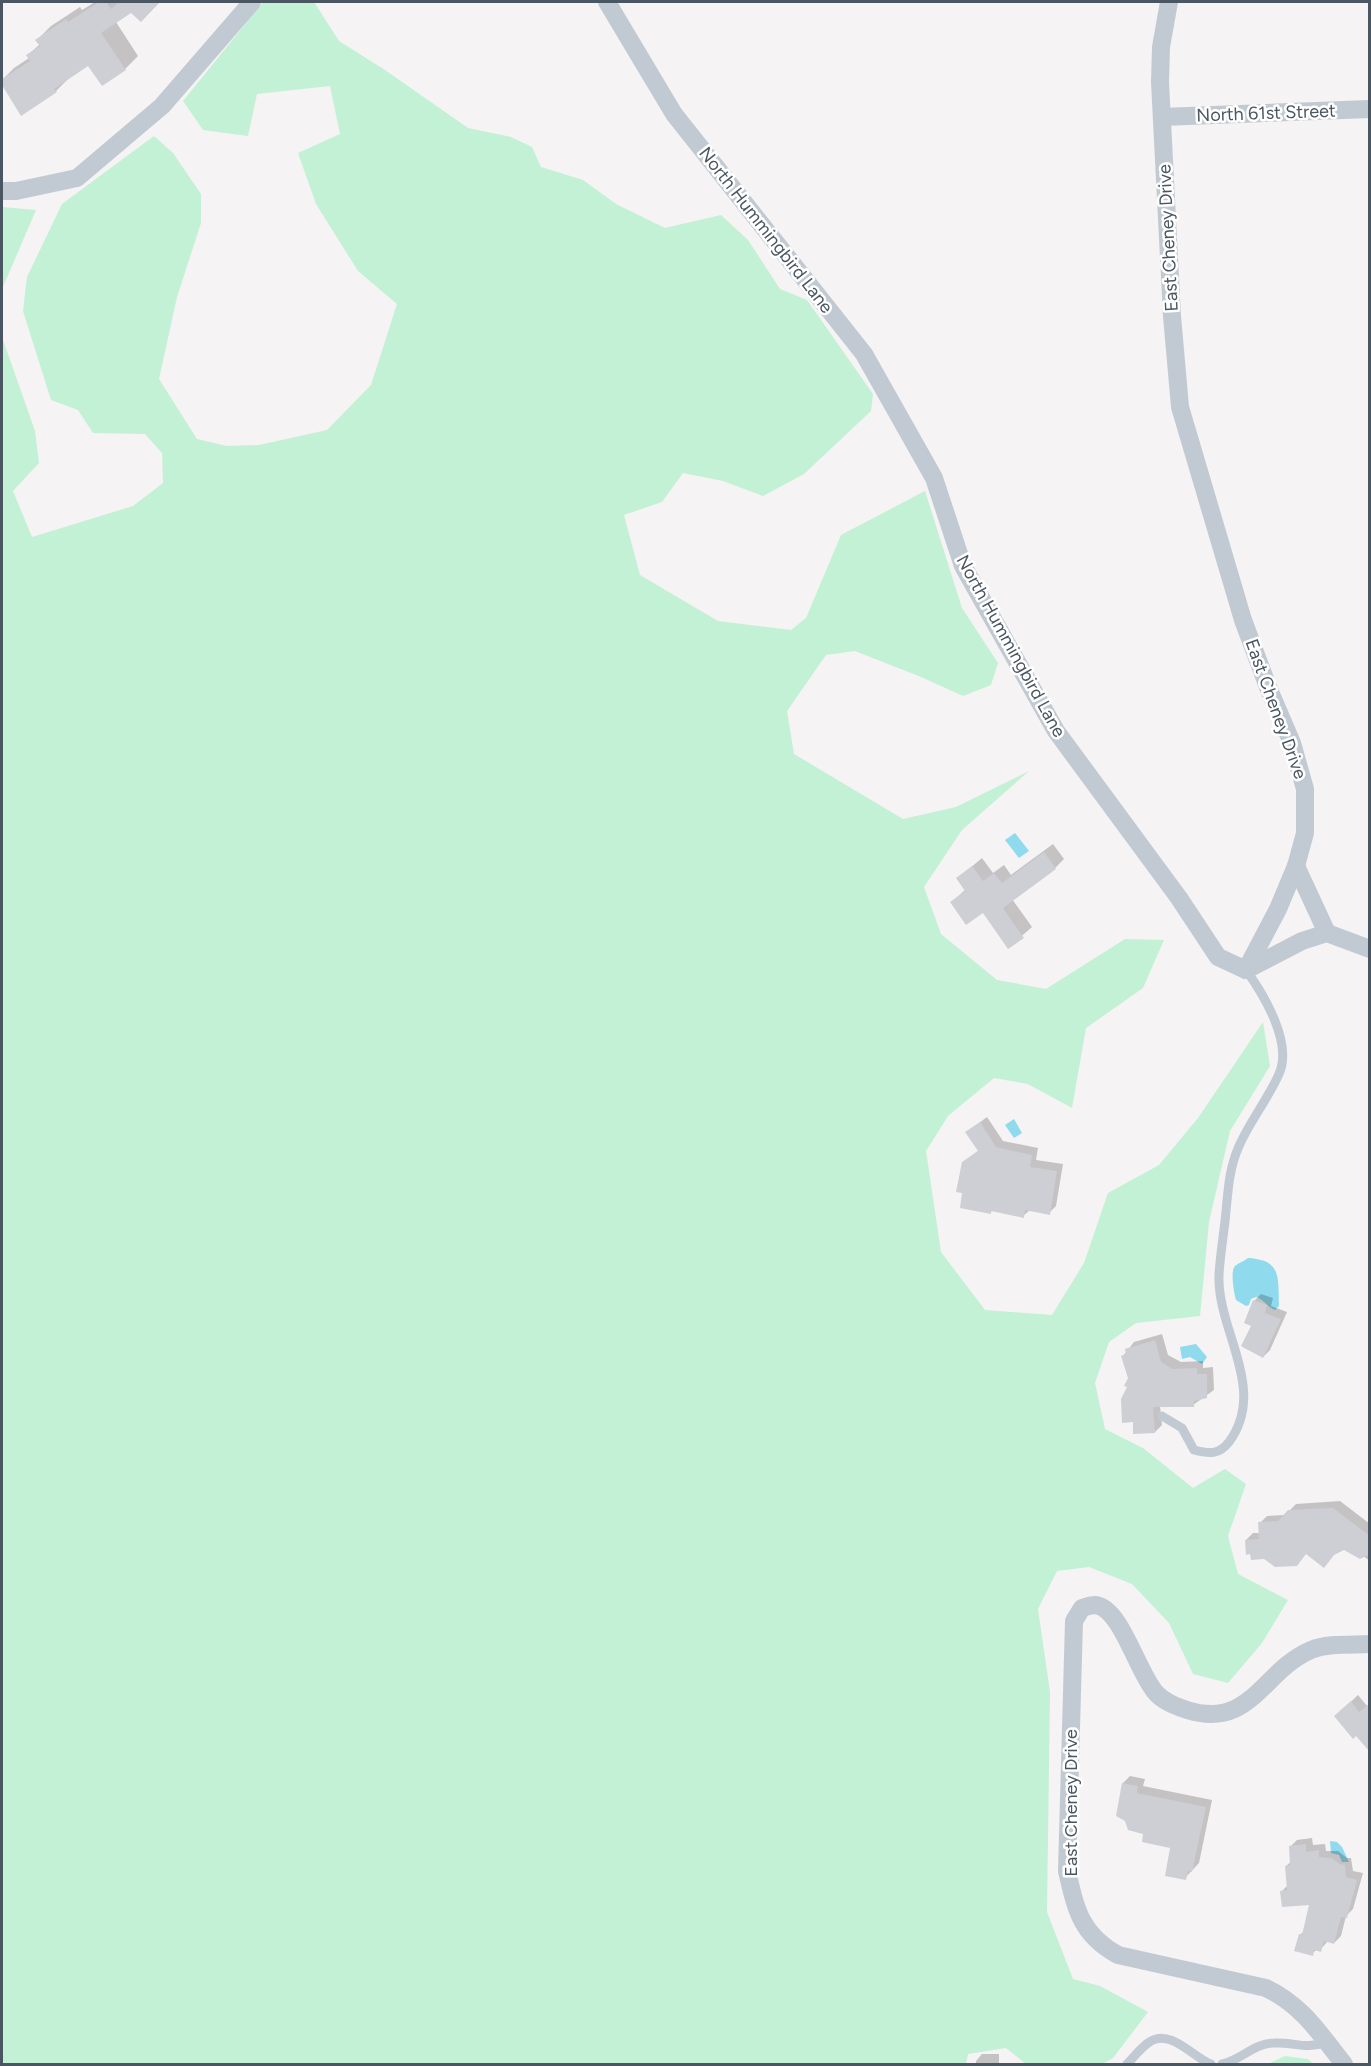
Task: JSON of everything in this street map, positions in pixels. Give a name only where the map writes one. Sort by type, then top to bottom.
[{"type":"street","points":[[2,191],[16,191],[77,178],[162,106],[252,2]]},
{"type":"street","name":"North Hummingbird Lane","points":[[607,2],[674,114],[864,354],[934,478],[963,566],[1056,732],[1179,898],[1218,957],[1246,970]]},
{"type":"street","name":"East Cheney Drive","points":[[1169,2],[1161,47],[1162,117],[1180,407],[1243,620],[1292,743],[1305,789],[1305,832],[1296,866],[1278,909],[1246,970]]},
{"type":"street","name":"North 61st Street","points":[[1162,117],[1370,109]]},
{"type":"street","points":[[1296,866],[1327,933]]},
{"type":"street","points":[[1246,970],[1302,941],[1327,933],[1370,950]]},
{"type":"street","name":"East Cheney Drive","points":[[1344,2064],[1304,2014],[1284,1997],[1266,1988],[1118,1955],[1092,1938],[1083,1925],[1067,1871],[1074,1621],[1082,1608],[1095,1605],[1107,1610],[1116,1622],[1146,1681],[1157,1694],[1173,1706],[1195,1713],[1234,1711],[1251,1700],[1283,1668],[1313,1649],[1370,1644]]},
{"type":"lane","points":[[1162,1416],[1182,1428],[1194,1450],[1210,1455],[1223,1450],[1235,1434],[1242,1416],[1243,1378],[1219,1286],[1229,1178],[1239,1145],[1280,1072],[1283,1055],[1280,1036],[1270,1009],[1261,990],[1246,970]]},
{"type":"lane","points":[[1127,2064],[1152,2040],[1164,2039],[1176,2043],[1204,2062],[1211,2064]]},
{"type":"lane","points":[[1221,2064],[1258,2046],[1274,2042],[1314,2047],[1326,2042]]},
{"type":"green space","points":[[263,2],[314,2],[339,41],[468,128],[511,137],[532,147],[541,167],[583,180],[616,204],[665,228],[721,215],[748,240],[780,289],[807,300],[873,394],[871,411],[804,474],[763,496],[723,481],[683,473],[662,502],[624,515],[640,575],[718,621],[791,630],[806,618],[841,535],[925,491],[962,608],[998,663],[991,685],[963,696],[855,651],[826,655],[787,711],[794,754],[903,819],[956,807],[1029,771],[962,830],[924,887],[941,934],[997,980],[1046,989],[1125,939],[1164,940],[1143,988],[1086,1028],[1072,1108],[1028,1084],[994,1078],[948,1116],[926,1151],[941,1252],[985,1310],[1052,1315],[1084,1263],[1108,1193],[1159,1165],[1198,1118],[1263,1022],[1270,1066],[1230,1131],[1209,1222],[1200,1316],[1136,1323],[1109,1342],[1095,1383],[1105,1429],[1143,1448],[1193,1488],[1225,1469],[1246,1484],[1228,1536],[1238,1574],[1288,1600],[1262,1643],[1228,1683],[1193,1674],[1169,1623],[1132,1584],[1089,1567],[1057,1571],[1038,1609],[1050,1692],[1047,1912],[1073,1979],[1100,1986],[1148,2012],[1113,2058],[1102,2064],[1026,2064],[1006,2048],[968,2054],[966,2064],[2,2064],[2,337],[35,431],[39,463],[13,491],[32,537],[133,506],[163,483],[162,453],[145,434],[93,433],[78,410],[51,400],[23,311],[27,277],[62,204],[154,136],[173,153],[201,194],[201,223],[177,297],[159,379],[197,439],[227,446],[259,445],[327,430],[371,385],[397,304],[358,271],[316,204],[298,153],[340,134],[330,86],[257,94],[248,136],[203,130],[183,101]]},
{"type":"green space","points":[[2,207],[36,210],[2,289]]},
{"type":"green space","points":[[1285,2056],[1308,2059],[1313,2064],[1268,2064]]},
{"type":"water","points":[[1015,833],[1029,851],[1019,858],[1005,840]]},
{"type":"water","points":[[1014,1119],[1022,1133],[1014,1138],[1005,1125]]},
{"type":"water","points":[[1248,1258],[1267,1262],[1276,1272],[1279,1306],[1275,1310],[1256,1297],[1251,1299],[1249,1305],[1246,1306],[1236,1300],[1233,1272],[1236,1265]]},
{"type":"water","points":[[1196,1344],[1207,1357],[1202,1364],[1190,1357],[1182,1359],[1180,1347]]},
{"type":"water","points":[[1330,1841],[1337,1842],[1342,1847],[1349,1862],[1342,1862],[1339,1855],[1331,1853]]},
{"type":"building","points":[[99,2],[106,2],[111,9],[119,2],[160,2],[141,22],[131,13],[101,33],[126,70],[102,86],[88,66],[54,89],[57,92],[21,116],[2,85],[2,79],[30,61],[26,55],[40,46],[35,40],[66,19],[68,22]]},
{"type":"building","points":[[1044,852],[1056,869],[1003,908],[1024,938],[1008,949],[983,913],[966,925],[950,902],[965,891],[956,878],[972,866],[983,881],[994,873],[1002,883]]},
{"type":"building","points":[[980,1122],[996,1147],[1032,1155],[1030,1167],[1057,1171],[1050,1215],[1025,1210],[1024,1218],[991,1211],[991,1214],[960,1208],[962,1193],[956,1192],[962,1162],[978,1151],[965,1132]]},
{"type":"building","points":[[1253,1300],[1267,1305],[1265,1313],[1281,1319],[1263,1358],[1241,1346],[1251,1326],[1244,1323]]},
{"type":"building","points":[[1155,1340],[1161,1362],[1173,1369],[1197,1368],[1197,1374],[1207,1374],[1207,1398],[1194,1401],[1194,1407],[1153,1407],[1155,1433],[1133,1434],[1133,1422],[1122,1423],[1121,1399],[1127,1387],[1124,1386],[1128,1378],[1121,1356],[1126,1354],[1125,1349]]},
{"type":"building","points":[[1333,1508],[1370,1536],[1370,1554],[1360,1559],[1344,1550],[1334,1555],[1324,1568],[1306,1554],[1297,1566],[1275,1567],[1264,1559],[1251,1560],[1250,1554],[1246,1555],[1245,1540],[1259,1539],[1258,1522],[1278,1521],[1288,1510]]},
{"type":"building","points":[[1351,1701],[1359,1712],[1370,1703],[1370,1752],[1356,1736],[1353,1739],[1334,1716]]},
{"type":"building","points":[[1122,1783],[1138,1786],[1137,1793],[1206,1807],[1192,1872],[1188,1871],[1186,1880],[1165,1876],[1170,1848],[1142,1842],[1143,1834],[1128,1830],[1125,1821],[1116,1816]]},
{"type":"building","points":[[1306,1844],[1306,1852],[1319,1850],[1319,1857],[1331,1858],[1345,1865],[1346,1877],[1357,1880],[1347,1918],[1341,1917],[1334,1944],[1324,1941],[1321,1952],[1314,1950],[1313,1956],[1294,1951],[1299,1934],[1302,1935],[1309,1905],[1282,1907],[1280,1891],[1287,1890],[1285,1866],[1290,1865],[1289,1846]]}]
